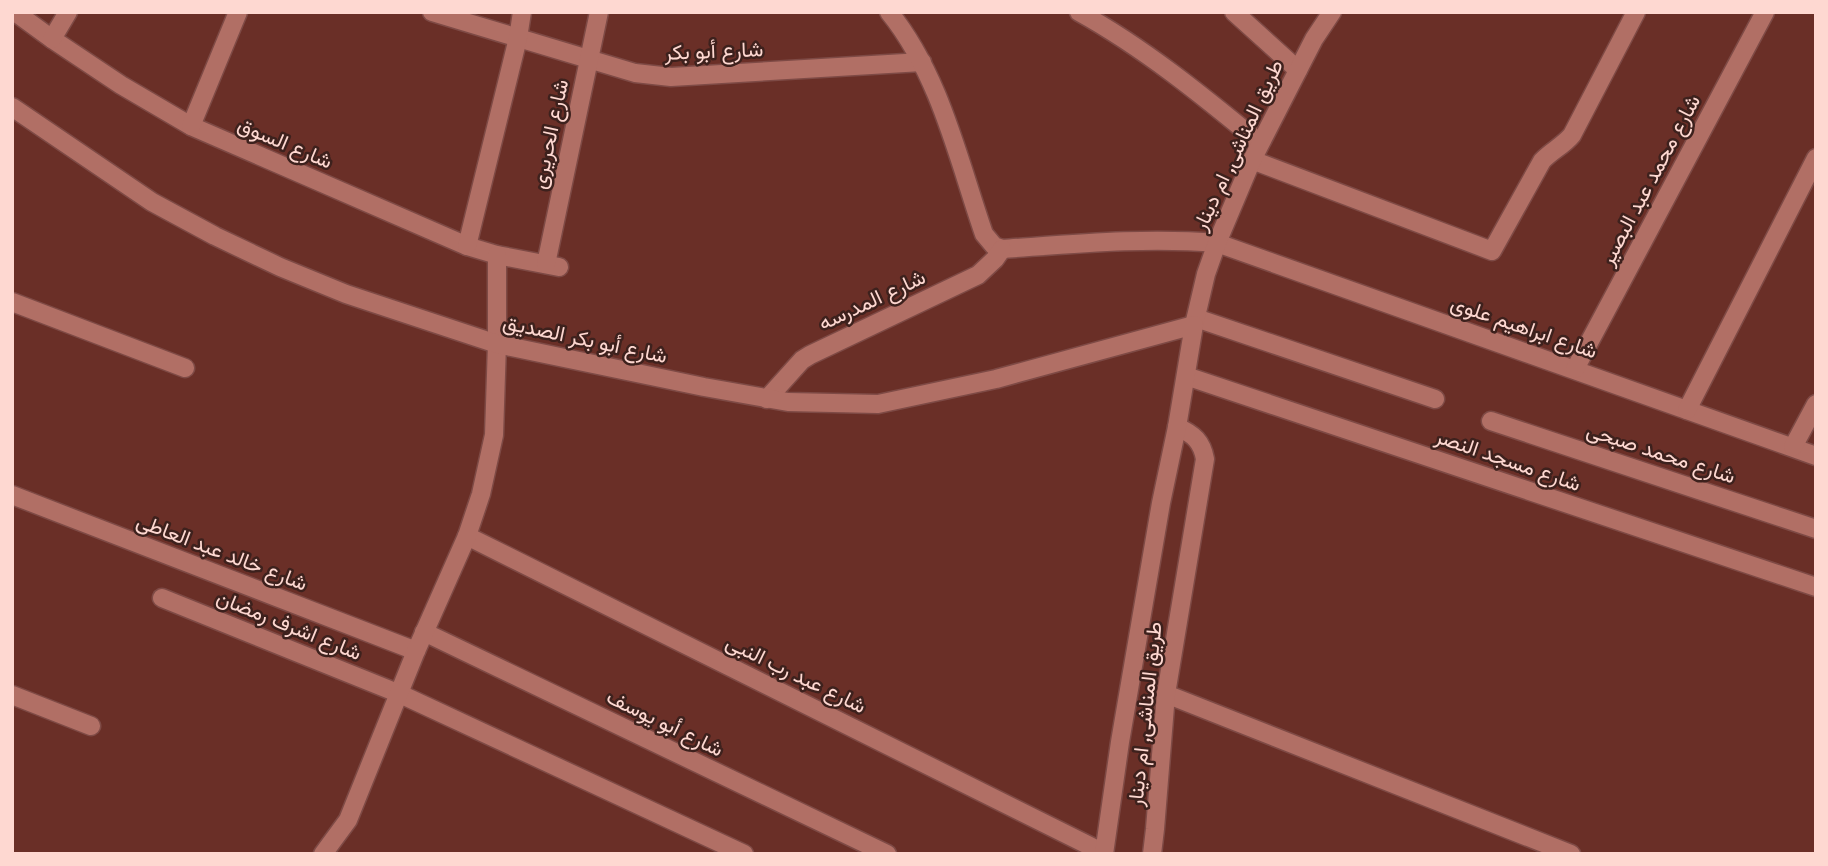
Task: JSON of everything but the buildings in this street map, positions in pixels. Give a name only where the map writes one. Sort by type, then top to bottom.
[{"type":"street","name":"شارع السوق","points":[[15,12],[121,85],[191,126],[467,246],[497,255],[553,265]]},
{"type":"street","points":[[52,39],[68,12]]},
{"type":"street","points":[[191,126],[238,12]]},
{"type":"street","name":"شارع أبو بكر","points":[[432,12],[635,73],[671,78],[922,62]]},
{"type":"street","points":[[467,246],[522,12]]},
{"type":"street","name":"شارع الحريرى","points":[[553,265],[599,12]]},
{"type":"street","points":[[890,12],[922,62],[936,90],[984,234],[994,246],[1002,249]]},
{"type":"street","points":[[1079,12],[1150,57],[1206,98],[1260,143]]},
{"type":"street","points":[[1234,12],[1298,70]]},
{"type":"street","name":"طريق المناشى, ام دينار","points":[[1104,853],[1161,503],[1206,274],[1260,143],[1314,39],[1332,12]]},
{"type":"street","points":[[1252,160],[1492,251],[1542,161],[1565,144],[1572,135],[1636,12]]},
{"type":"street","name":"شارع محمد عبد البصير","points":[[1575,369],[1765,12]]},
{"type":"street","name":"شارع أبو بكر الصديق","points":[[12,107],[152,202],[280,267],[346,294],[498,344],[767,399],[878,404],[996,379],[1195,322]]},
{"type":"street","points":[[1687,410],[1816,158]]},
{"type":"street","name":"شارع ابراهيم علوى","points":[[1002,249],[1145,240],[1217,243],[1816,456]]},
{"type":"street","name":"شارع المدرسه","points":[[767,399],[802,360],[978,275],[988,268],[1002,249]]},
{"type":"street","points":[[323,854],[348,820],[416,651],[467,536],[481,494],[494,435],[498,344],[497,255]]},
{"type":"street","points":[[12,302],[185,368]]},
{"type":"street","points":[[1195,322],[1435,399]]},
{"type":"street","name":"شارع مسجد النصر","points":[[1186,376],[1816,587]]},
{"type":"street","points":[[1793,447],[1816,404]]},
{"type":"street","name":"شارع محمد صبحى","points":[[1491,421],[1816,529]]},
{"type":"street","name":"طريق المناشى, ام دينار","points":[[1152,854],[1167,694],[1205,459],[1203,448],[1196,438],[1177,427]]},
{"type":"street","name":"شارع خالد عبد العاطى","points":[[12,495],[416,651]]},
{"type":"street","name":"شارع عبد رب النبى","points":[[467,536],[1104,853]]},
{"type":"street","name":"شارع اشرف رمضان","points":[[162,598],[400,694],[744,854]]},
{"type":"street","name":"شارع أبو يوسف","points":[[424,632],[887,854]]},
{"type":"street","points":[[1167,694],[1571,854]]},
{"type":"street","points":[[12,695],[91,726]]}]
